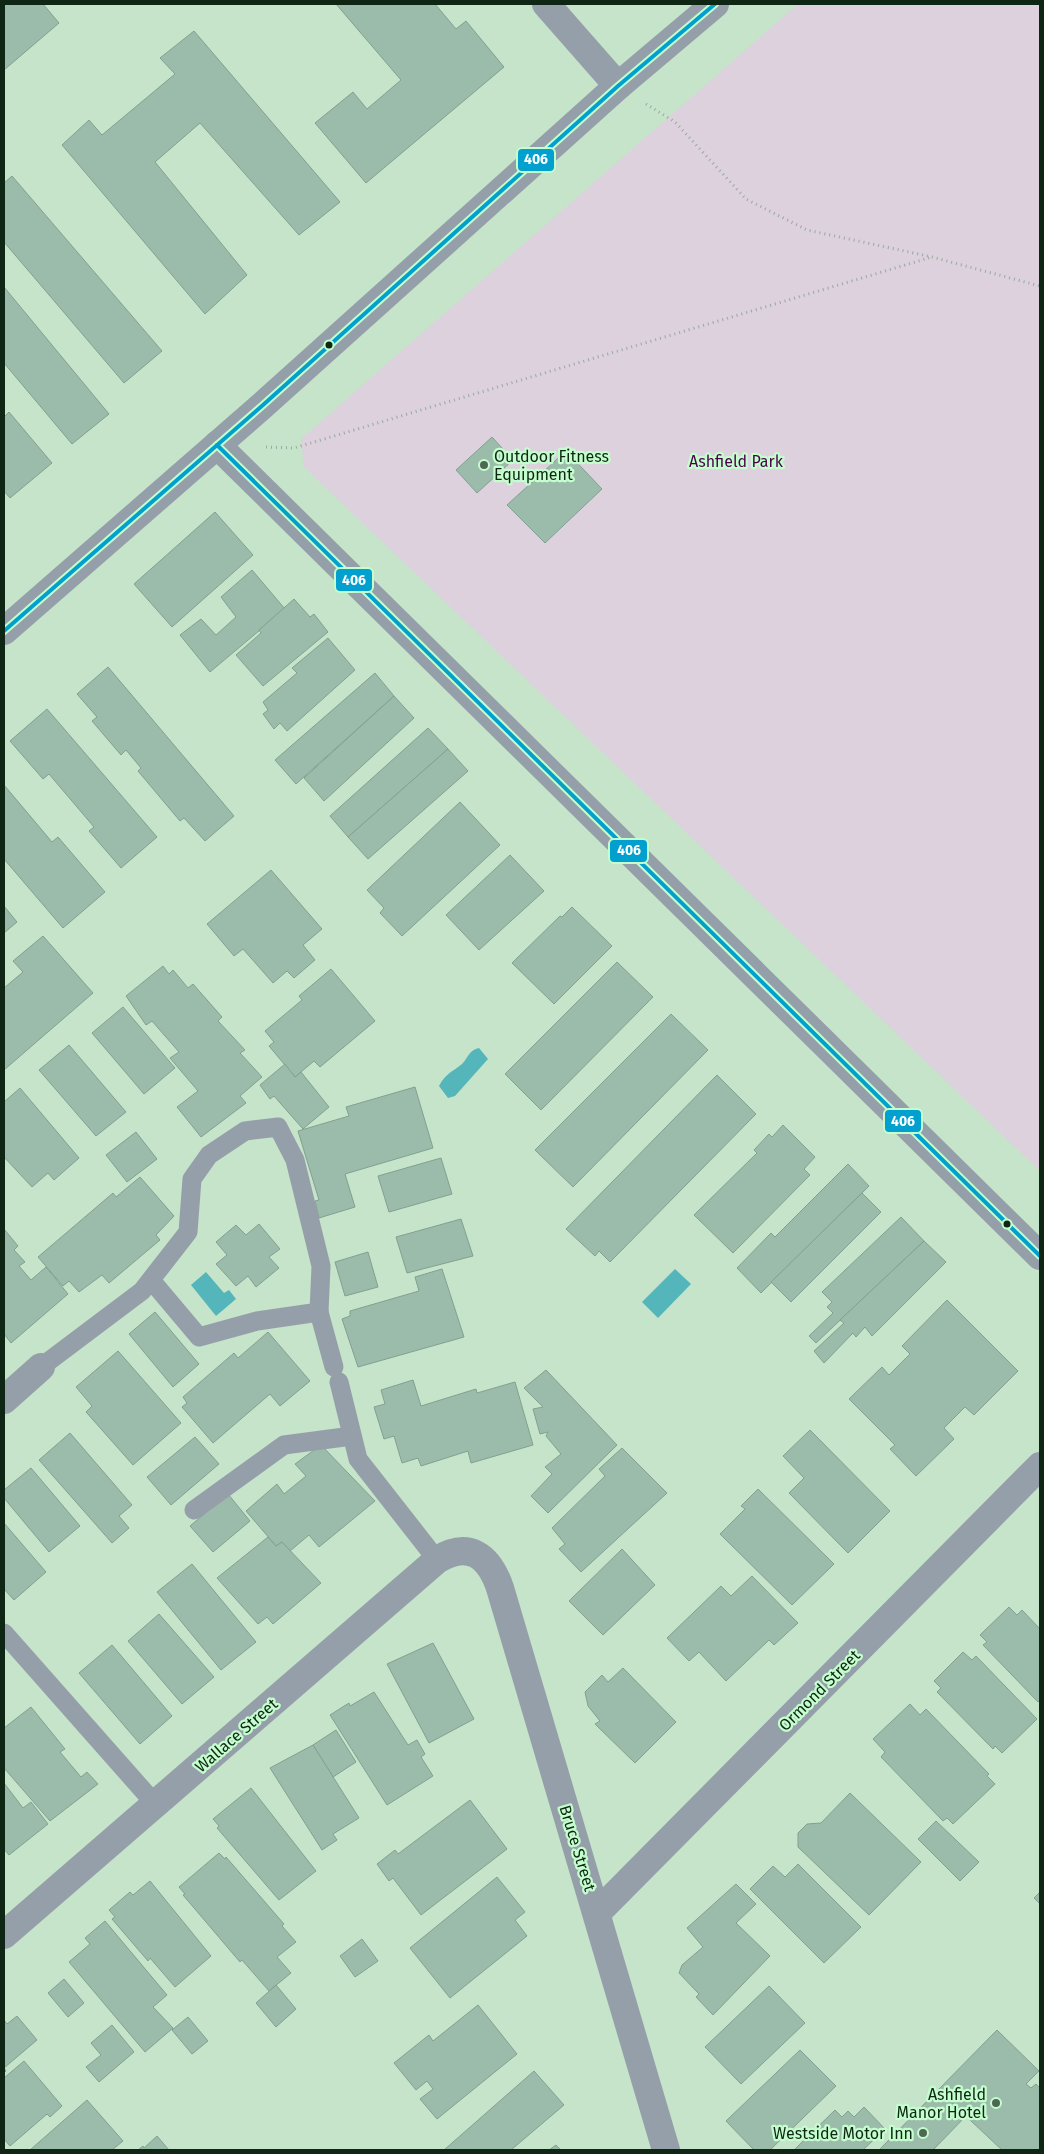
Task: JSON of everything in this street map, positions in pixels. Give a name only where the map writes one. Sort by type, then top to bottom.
[{"type":"street","points":[[546,4],[618,86]]},
{"type":"street","points":[[4,631],[217,445],[618,86],[715,4]]},
{"type":"street","points":[[217,445],[1040,1256]]},
{"type":"street","points":[[4,1400],[41,1367]]},
{"type":"street","name":"Ormond Street","points":[[597,1913],[1040,1466]]},
{"type":"street","name":"Wallace Street","points":[[4,1934],[156,1805],[436,1560],[456,1552],[475,1554]]},
{"type":"street","name":"Bruce Street","points":[[475,1554],[484,1558],[490,1566],[500,1588],[666,2150]]},
{"type":"lane","points":[[41,1367],[142,1291],[151,1280],[188,1232],[192,1179],[209,1155],[245,1131],[278,1127],[296,1160],[321,1266],[319,1312],[358,1459],[436,1560]]},
{"type":"lane","points":[[151,1280],[199,1337],[257,1321],[319,1312]]},
{"type":"lane","points":[[194,1510],[284,1445],[352,1436]]},
{"type":"lane","points":[[4,1633],[156,1805]]},
{"type":"path","points":[[618,86],[675,122],[746,198],[807,230],[932,257],[1040,286]]},
{"type":"path","points":[[265,447],[294,448],[932,257]]},
{"type":"green space","name":"Ashfield Park","points":[[798,4],[1040,4],[1040,1171],[304,467],[301,439]]},
{"type":"water","points":[[479,1048],[488,1059],[455,1096],[448,1098],[439,1086],[441,1082],[462,1064],[471,1052]]},
{"type":"water","points":[[675,1269],[691,1284],[658,1318],[642,1302]]},
{"type":"water","points":[[206,1272],[224,1293],[229,1290],[236,1299],[216,1316],[191,1285]]},
{"type":"building","points":[[4,4],[43,4],[59,23],[4,70]]},
{"type":"building","points":[[336,4],[435,4],[456,29],[466,21],[504,67],[366,183],[315,123],[353,92],[367,109],[401,80]]},
{"type":"building","points":[[194,31],[340,202],[299,235],[200,123],[155,162],[247,275],[205,314],[62,145],[89,120],[102,135],[175,74],[160,58]]},
{"type":"building","points":[[12,176],[162,351],[124,383],[4,242],[4,183]]},
{"type":"building","points":[[4,287],[109,414],[72,444],[4,363]]},
{"type":"building","points":[[9,412],[52,463],[10,498],[4,491],[4,417]]},
{"type":"building","name":"Outdoor Fitness Equipment","points":[[492,437],[513,460],[477,493],[456,470]]},
{"type":"building","points":[[566,451],[602,489],[545,543],[507,505]]},
{"type":"building","points":[[215,512],[253,555],[172,627],[134,584]]},
{"type":"building","points":[[252,570],[285,609],[210,672],[180,635],[201,619],[216,635],[236,617],[221,597]]},
{"type":"building","points":[[294,599],[310,617],[314,614],[328,632],[263,686],[236,655],[261,633],[259,630]]},
{"type":"building","points":[[328,638],[355,670],[287,731],[280,723],[274,729],[263,714],[268,710],[263,702],[297,673],[292,668]]},
{"type":"building","points":[[108,667],[234,816],[205,841],[184,818],[180,821],[138,771],[141,768],[126,750],[121,755],[92,721],[97,717],[77,694]]},
{"type":"building","points":[[375,673],[394,696],[296,784],[275,760]]},
{"type":"building","points":[[394,696],[414,718],[324,801],[304,778]]},
{"type":"building","points":[[47,709],[157,837],[121,868],[89,831],[94,827],[49,774],[43,779],[10,741]]},
{"type":"building","points":[[428,728],[448,749],[348,837],[330,816]]},
{"type":"building","points":[[448,749],[468,771],[368,859],[348,837]]},
{"type":"building","points":[[4,785],[52,842],[58,837],[105,892],[63,928],[4,859]]},
{"type":"building","points":[[460,802],[500,845],[402,936],[380,913],[384,908],[367,890]]},
{"type":"building","points":[[510,855],[544,891],[479,950],[446,915]]},
{"type":"building","points":[[271,870],[322,929],[303,945],[315,960],[294,978],[287,971],[273,983],[243,949],[234,956],[207,924]]},
{"type":"building","points":[[4,906],[17,922],[4,933]]},
{"type":"building","points":[[572,907],[612,946],[554,1004],[512,963],[560,916],[562,917]]},
{"type":"building","points":[[43,936],[93,993],[4,1070],[4,988],[23,972],[13,961]]},
{"type":"building","points":[[617,962],[653,997],[541,1110],[505,1074]]},
{"type":"building","points":[[163,966],[169,974],[173,970],[188,988],[193,984],[222,1017],[218,1021],[245,1050],[240,1053],[262,1077],[240,1096],[246,1103],[201,1137],[177,1107],[198,1091],[170,1058],[179,1052],[152,1021],[146,1025],[126,996]]},
{"type":"building","points":[[331,969],[375,1021],[320,1067],[314,1061],[295,1077],[269,1046],[274,1042],[265,1031],[302,1000],[299,996]]},
{"type":"building","points":[[123,1007],[175,1068],[144,1094],[92,1033]]},
{"type":"building","points":[[671,1014],[708,1050],[573,1187],[535,1150]]},
{"type":"building","points":[[69,1045],[126,1112],[96,1136],[39,1070]]},
{"type":"building","points":[[285,1064],[295,1077],[301,1072],[329,1107],[303,1129],[274,1096],[270,1099],[260,1085]]},
{"type":"building","points":[[717,1075],[756,1114],[610,1262],[599,1251],[595,1256],[566,1229]]},
{"type":"building","points":[[415,1087],[433,1148],[345,1174],[355,1207],[319,1218],[315,1201],[319,1200],[298,1131],[349,1116],[346,1107]]},
{"type":"building","points":[[20,1088],[79,1158],[54,1180],[48,1173],[32,1187],[4,1157],[4,1102]]},
{"type":"building","points":[[783,1125],[815,1157],[804,1169],[810,1175],[733,1253],[694,1215],[757,1153],[754,1150],[769,1134],[772,1137]]},
{"type":"building","points":[[136,1132],[157,1159],[127,1182],[106,1155]]},
{"type":"building","points":[[441,1158],[452,1194],[389,1212],[378,1176]]},
{"type":"building","points":[[848,1164],[869,1186],[761,1293],[737,1268],[771,1233],[775,1237]]},
{"type":"building","points":[[140,1177],[174,1216],[156,1235],[160,1240],[109,1283],[102,1275],[79,1292],[69,1281],[63,1286],[38,1257],[113,1193],[116,1197]]},
{"type":"building","points":[[862,1193],[881,1212],[791,1302],[771,1282]]},
{"type":"building","points":[[901,1217],[924,1241],[816,1343],[809,1336],[833,1313],[827,1307],[832,1302],[822,1292]]},
{"type":"building","points":[[461,1219],[473,1256],[407,1273],[396,1237]]},
{"type":"building","points":[[259,1224],[280,1249],[269,1257],[279,1268],[256,1287],[248,1276],[236,1286],[216,1264],[227,1255],[216,1242],[236,1225],[246,1235]]},
{"type":"building","points":[[4,1229],[18,1246],[14,1250],[25,1262],[19,1266],[31,1280],[46,1267],[68,1294],[11,1343],[4,1334]]},
{"type":"building","points":[[924,1241],[946,1262],[872,1336],[865,1327],[856,1337],[853,1333],[824,1363],[814,1351],[844,1323],[840,1320]]},
{"type":"building","points":[[368,1252],[378,1287],[345,1296],[335,1262]]},
{"type":"building","points":[[442,1269],[464,1337],[358,1367],[342,1319],[350,1316],[350,1311],[419,1291],[415,1277]]},
{"type":"building","points":[[947,1300],[1018,1371],[974,1415],[965,1407],[944,1428],[954,1439],[916,1476],[890,1449],[895,1445],[849,1399],[882,1367],[889,1375],[910,1354],[902,1346]]},
{"type":"building","points":[[155,1312],[199,1364],[173,1387],[129,1334]]},
{"type":"building","points":[[268,1332],[310,1381],[280,1406],[270,1394],[213,1443],[182,1407],[187,1403],[183,1397],[234,1353],[238,1358]]},
{"type":"building","points":[[118,1351],[181,1423],[133,1465],[86,1412],[92,1406],[76,1387]]},
{"type":"building","points":[[546,1370],[617,1445],[548,1513],[531,1496],[552,1474],[545,1467],[561,1454],[546,1436],[548,1432],[540,1434],[533,1409],[543,1407],[524,1388]]},
{"type":"building","points":[[413,1380],[421,1406],[476,1389],[477,1393],[515,1382],[533,1445],[471,1463],[468,1451],[421,1466],[418,1458],[402,1463],[394,1436],[384,1439],[374,1407],[385,1404],[381,1390]]},
{"type":"building","points":[[810,1430],[890,1511],[848,1553],[789,1493],[804,1478],[783,1456]]},
{"type":"building","points":[[70,1433],[132,1505],[119,1516],[129,1528],[112,1543],[39,1460]]},
{"type":"building","points":[[195,1437],[219,1464],[171,1505],[147,1477]]},
{"type":"building","points":[[321,1445],[375,1501],[319,1547],[309,1535],[290,1551],[282,1542],[276,1546],[246,1511],[277,1484],[284,1494],[306,1476],[295,1464]]},
{"type":"building","points":[[622,1448],[667,1493],[581,1572],[559,1549],[565,1544],[552,1528],[605,1476],[599,1469]]},
{"type":"building","points":[[31,1468],[80,1526],[49,1552],[4,1498],[4,1490]]},
{"type":"building","points":[[758,1489],[834,1564],[792,1605],[720,1534],[745,1509],[741,1506]]},
{"type":"building","points":[[228,1494],[250,1521],[213,1552],[190,1526]]},
{"type":"building","points":[[4,1523],[46,1572],[14,1600],[4,1589]]},
{"type":"building","points":[[268,1537],[276,1546],[282,1542],[321,1583],[273,1624],[267,1617],[258,1624],[217,1578]]},
{"type":"building","points":[[622,1549],[655,1585],[603,1635],[569,1601]]},
{"type":"building","points":[[192,1564],[256,1642],[221,1670],[157,1592]]},
{"type":"building","points":[[752,1576],[798,1623],[774,1645],[769,1640],[726,1681],[699,1652],[689,1661],[667,1638],[721,1586],[731,1596]]},
{"type":"building","points":[[1009,1607],[1017,1615],[1022,1610],[1040,1629],[1040,1700],[1038,1702],[983,1645],[987,1642],[980,1635]]},
{"type":"building","points":[[159,1614],[214,1677],[182,1704],[128,1641]]},
{"type":"building","points":[[433,1643],[474,1719],[429,1743],[387,1664]]},
{"type":"building","points":[[112,1645],[172,1716],[140,1744],[79,1673]]},
{"type":"building","points":[[963,1652],[972,1660],[976,1656],[1037,1719],[1002,1753],[995,1746],[993,1749],[937,1692],[941,1688],[934,1681]]},
{"type":"building","points":[[623,1668],[676,1722],[635,1763],[595,1724],[600,1721],[588,1706],[585,1692],[602,1675],[608,1682]]},
{"type":"building","points":[[374,1692],[408,1745],[417,1740],[425,1754],[421,1757],[433,1776],[387,1805],[330,1715],[349,1703],[350,1706]]},
{"type":"building","points":[[910,1704],[920,1715],[926,1709],[989,1774],[987,1776],[995,1784],[953,1824],[947,1818],[943,1821],[881,1757],[885,1752],[873,1739]]},
{"type":"building","points":[[31,1707],[65,1749],[60,1752],[81,1777],[87,1772],[98,1784],[50,1821],[4,1768],[4,1728]]},
{"type":"building","points":[[336,1730],[356,1762],[333,1777],[313,1745]]},
{"type":"building","points":[[313,1745],[359,1818],[333,1834],[337,1840],[322,1850],[270,1768]]},
{"type":"building","points":[[4,1783],[23,1808],[31,1802],[48,1824],[9,1855],[4,1849]]},
{"type":"building","points":[[251,1788],[316,1871],[279,1900],[217,1828],[219,1826],[213,1819]]},
{"type":"building","points":[[850,1793],[921,1862],[869,1915],[798,1847],[798,1833],[807,1824],[821,1823]]},
{"type":"building","points":[[470,1800],[507,1849],[421,1915],[393,1878],[389,1881],[377,1864],[395,1850],[398,1854]]},
{"type":"building","points":[[936,1821],[979,1862],[960,1881],[918,1839]]},
{"type":"building","points":[[219,1853],[225,1859],[226,1857],[284,1924],[282,1926],[296,1942],[277,1957],[291,1973],[269,1991],[242,1960],[240,1962],[183,1895],[185,1894],[179,1887]]},
{"type":"building","points":[[798,1864],[861,1927],[824,1963],[750,1889],[773,1866],[785,1877]]},
{"type":"building","points":[[497,1877],[525,1912],[515,1920],[527,1936],[450,1998],[410,1948]]},
{"type":"building","points":[[150,1881],[211,1956],[175,1987],[150,1958],[148,1961],[112,1919],[115,1917],[109,1910],[130,1892],[133,1895]]},
{"type":"building","points":[[736,1884],[756,1904],[736,1923],[770,1956],[713,2015],[696,1997],[699,1994],[679,1973],[682,1965],[703,1947],[687,1928]]},
{"type":"building","points":[[1040,1892],[1040,1904],[1034,1898]]},
{"type":"building","points":[[105,1921],[167,1995],[153,2007],[173,2028],[145,2052],[69,1962],[90,1944],[85,1938]]},
{"type":"building","points":[[362,1939],[378,1961],[355,1977],[340,1956]]},
{"type":"building","points":[[64,1979],[84,2003],[68,2017],[48,1993]]},
{"type":"building","points":[[276,1985],[296,2009],[276,2027],[256,2003]]},
{"type":"building","points":[[769,1986],[805,2023],[741,2084],[705,2047]]},
{"type":"building","points":[[478,2005],[517,2054],[437,2119],[420,2099],[433,2089],[427,2081],[416,2090],[394,2063],[429,2035],[433,2041]]},
{"type":"building","points":[[17,2016],[37,2040],[4,2068],[4,2020],[7,2024]]},
{"type":"building","points":[[188,2017],[208,2041],[192,2054],[172,2030]]},
{"type":"building","points":[[112,2025],[134,2052],[99,2082],[86,2067],[101,2055],[91,2043]]},
{"type":"building","name":"Ashfield Manor Hotel","points":[[997,2030],[1039,2071],[1026,2084],[1031,2088],[1036,2084],[1040,2088],[1040,2150],[1002,2150],[938,2090]]},
{"type":"building","points":[[800,2050],[836,2086],[770,2150],[754,2150],[726,2121]]},
{"type":"building","points":[[24,2061],[62,2106],[50,2117],[47,2114],[10,2146],[4,2139],[4,2078]]},
{"type":"building","points":[[534,2071],[564,2105],[511,2150],[444,2150]]},
{"type":"building","name":"Westside Motor Inn","points":[[938,2090],[966,2116],[933,2150],[879,2150]]},
{"type":"building","points":[[87,2100],[123,2141],[112,2150],[30,2150]]},
{"type":"building","points":[[864,2107],[885,2129],[863,2150],[794,2150],[835,2110],[842,2117],[848,2111],[854,2117]]},
{"type":"building","points":[[157,2136],[169,2150],[138,2150],[143,2146],[144,2148]]},
{"type":"building","points":[[556,2145],[561,2150],[549,2150]]},
{"type":"transit line","name":"406","points":[[4,631],[263,405],[618,86],[715,4]]},
{"type":"transit line","name":"406","points":[[217,445],[1040,1256]]},
{"type":"place","name":"Outdoor Fitness Equipment","points":[[484,465]]},
{"type":"place","name":"Ashfield Manor Hotel","points":[[996,2103]]},
{"type":"place","name":"Westside Motor Inn","points":[[923,2133]]}]
